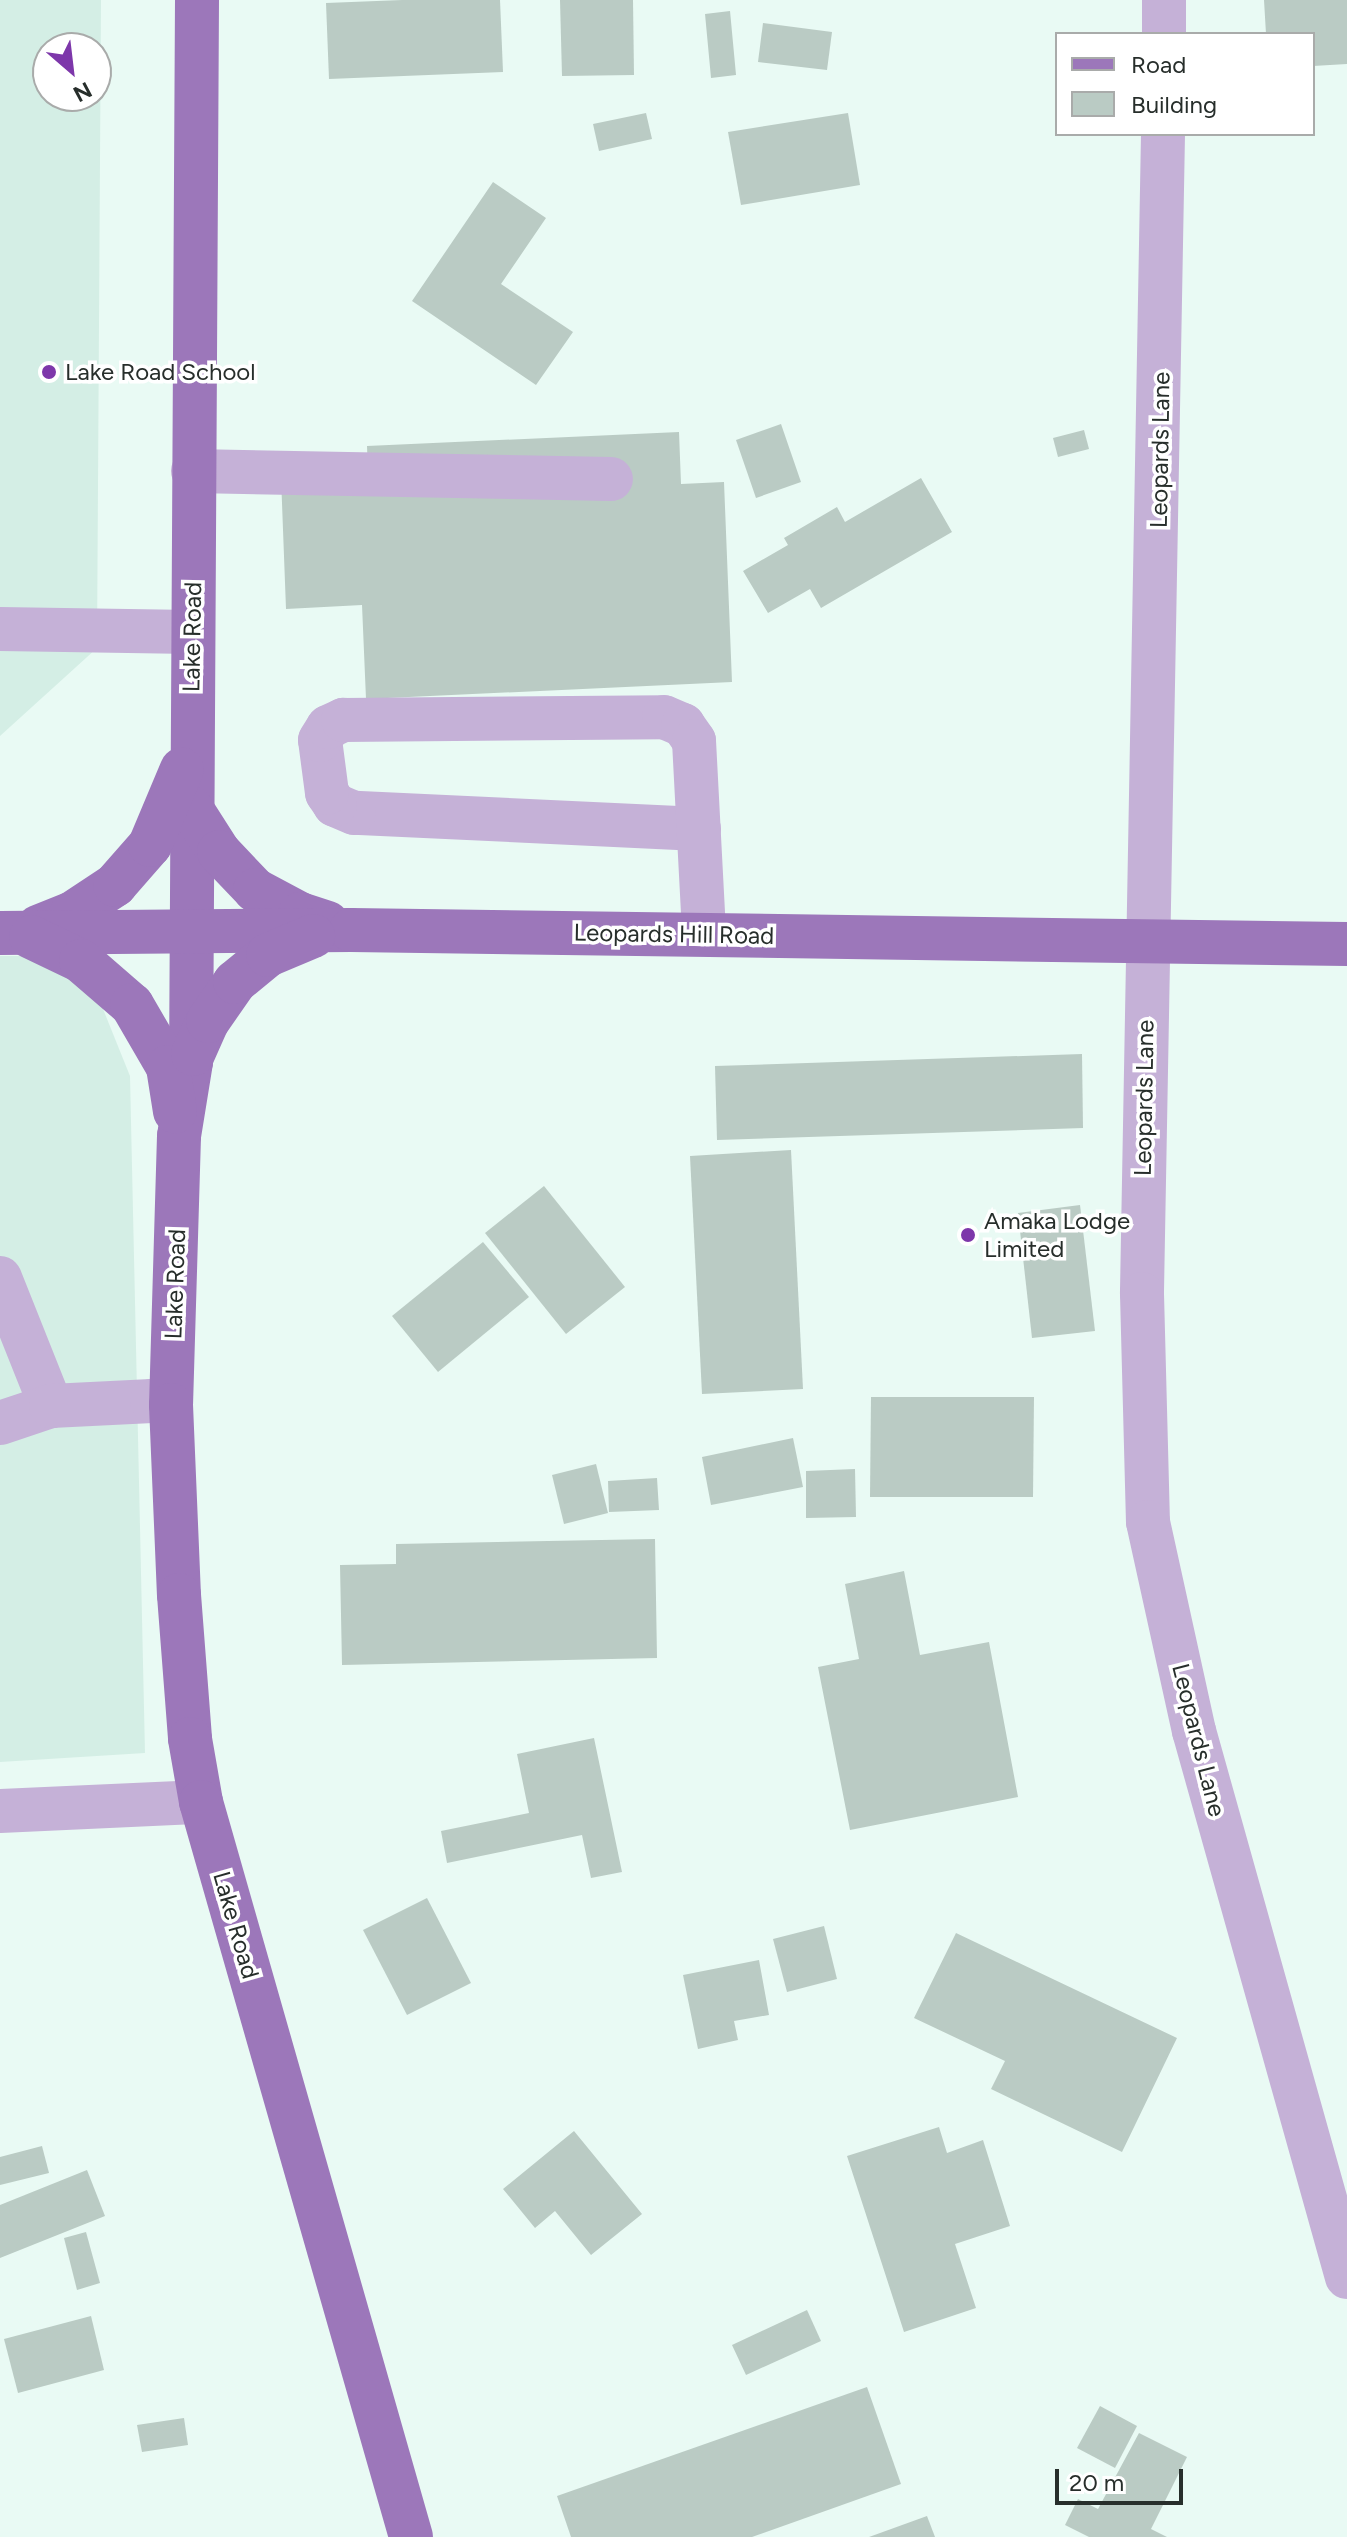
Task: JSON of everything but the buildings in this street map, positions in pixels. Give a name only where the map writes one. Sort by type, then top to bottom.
[{"type":"main road","name":"Lake Road","points":[[197,0],[189,931],[191,1062],[179,1136],[171,1405],[179,1595],[190,1739],[201,1802],[411,2537]]},
{"type":"main road","points":[[11,933],[71,914],[115,885],[150,845],[191,743]]},
{"type":"main road","points":[[191,808],[219,852],[255,890],[300,914],[351,930]]},
{"type":"main road","name":"Leopards Hill Road","points":[[11,933],[351,930],[1347,944]]},
{"type":"main road","points":[[191,1062],[217,1008],[235,982],[268,955],[307,937],[351,930]]},
{"type":"main road","points":[[11,933],[81,961],[132,1005],[168,1067],[179,1136]]},
{"type":"street","points":[[1164,0],[1164,32]]},
{"type":"street","name":"Leopards Lane","points":[[1163,136],[1155,678],[1146,939],[1142,1294],[1148,1522],[1194,1731],[1347,2277]]},
{"type":"street","points":[[193,471],[611,479]]},
{"type":"street","points":[[0,629],[192,632]]},
{"type":"street","points":[[699,829],[354,813],[335,805],[327,793],[320,740],[328,727],[343,720],[664,717],[683,725],[694,741],[699,829],[704,934]]},
{"type":"street","points":[[0,1278],[51,1406]]},
{"type":"street","points":[[0,1423],[51,1406],[152,1401],[171,1405]]},
{"type":"street","points":[[0,1811],[201,1802]]},
{"type":"shaded area","name":"Lake Road School","points":[[0,0],[101,0],[101,32],[32,32],[32,112],[100,112],[97,648],[0,736]]},
{"type":"shaded area","points":[[0,956],[53,956],[101,1004],[130,1076],[145,1753],[0,1762]]},
{"type":"place","name":"Lake Road School","points":[[49,372]]},
{"type":"place","name":"Amaka Lodge Limited","points":[[968,1235]]}]
